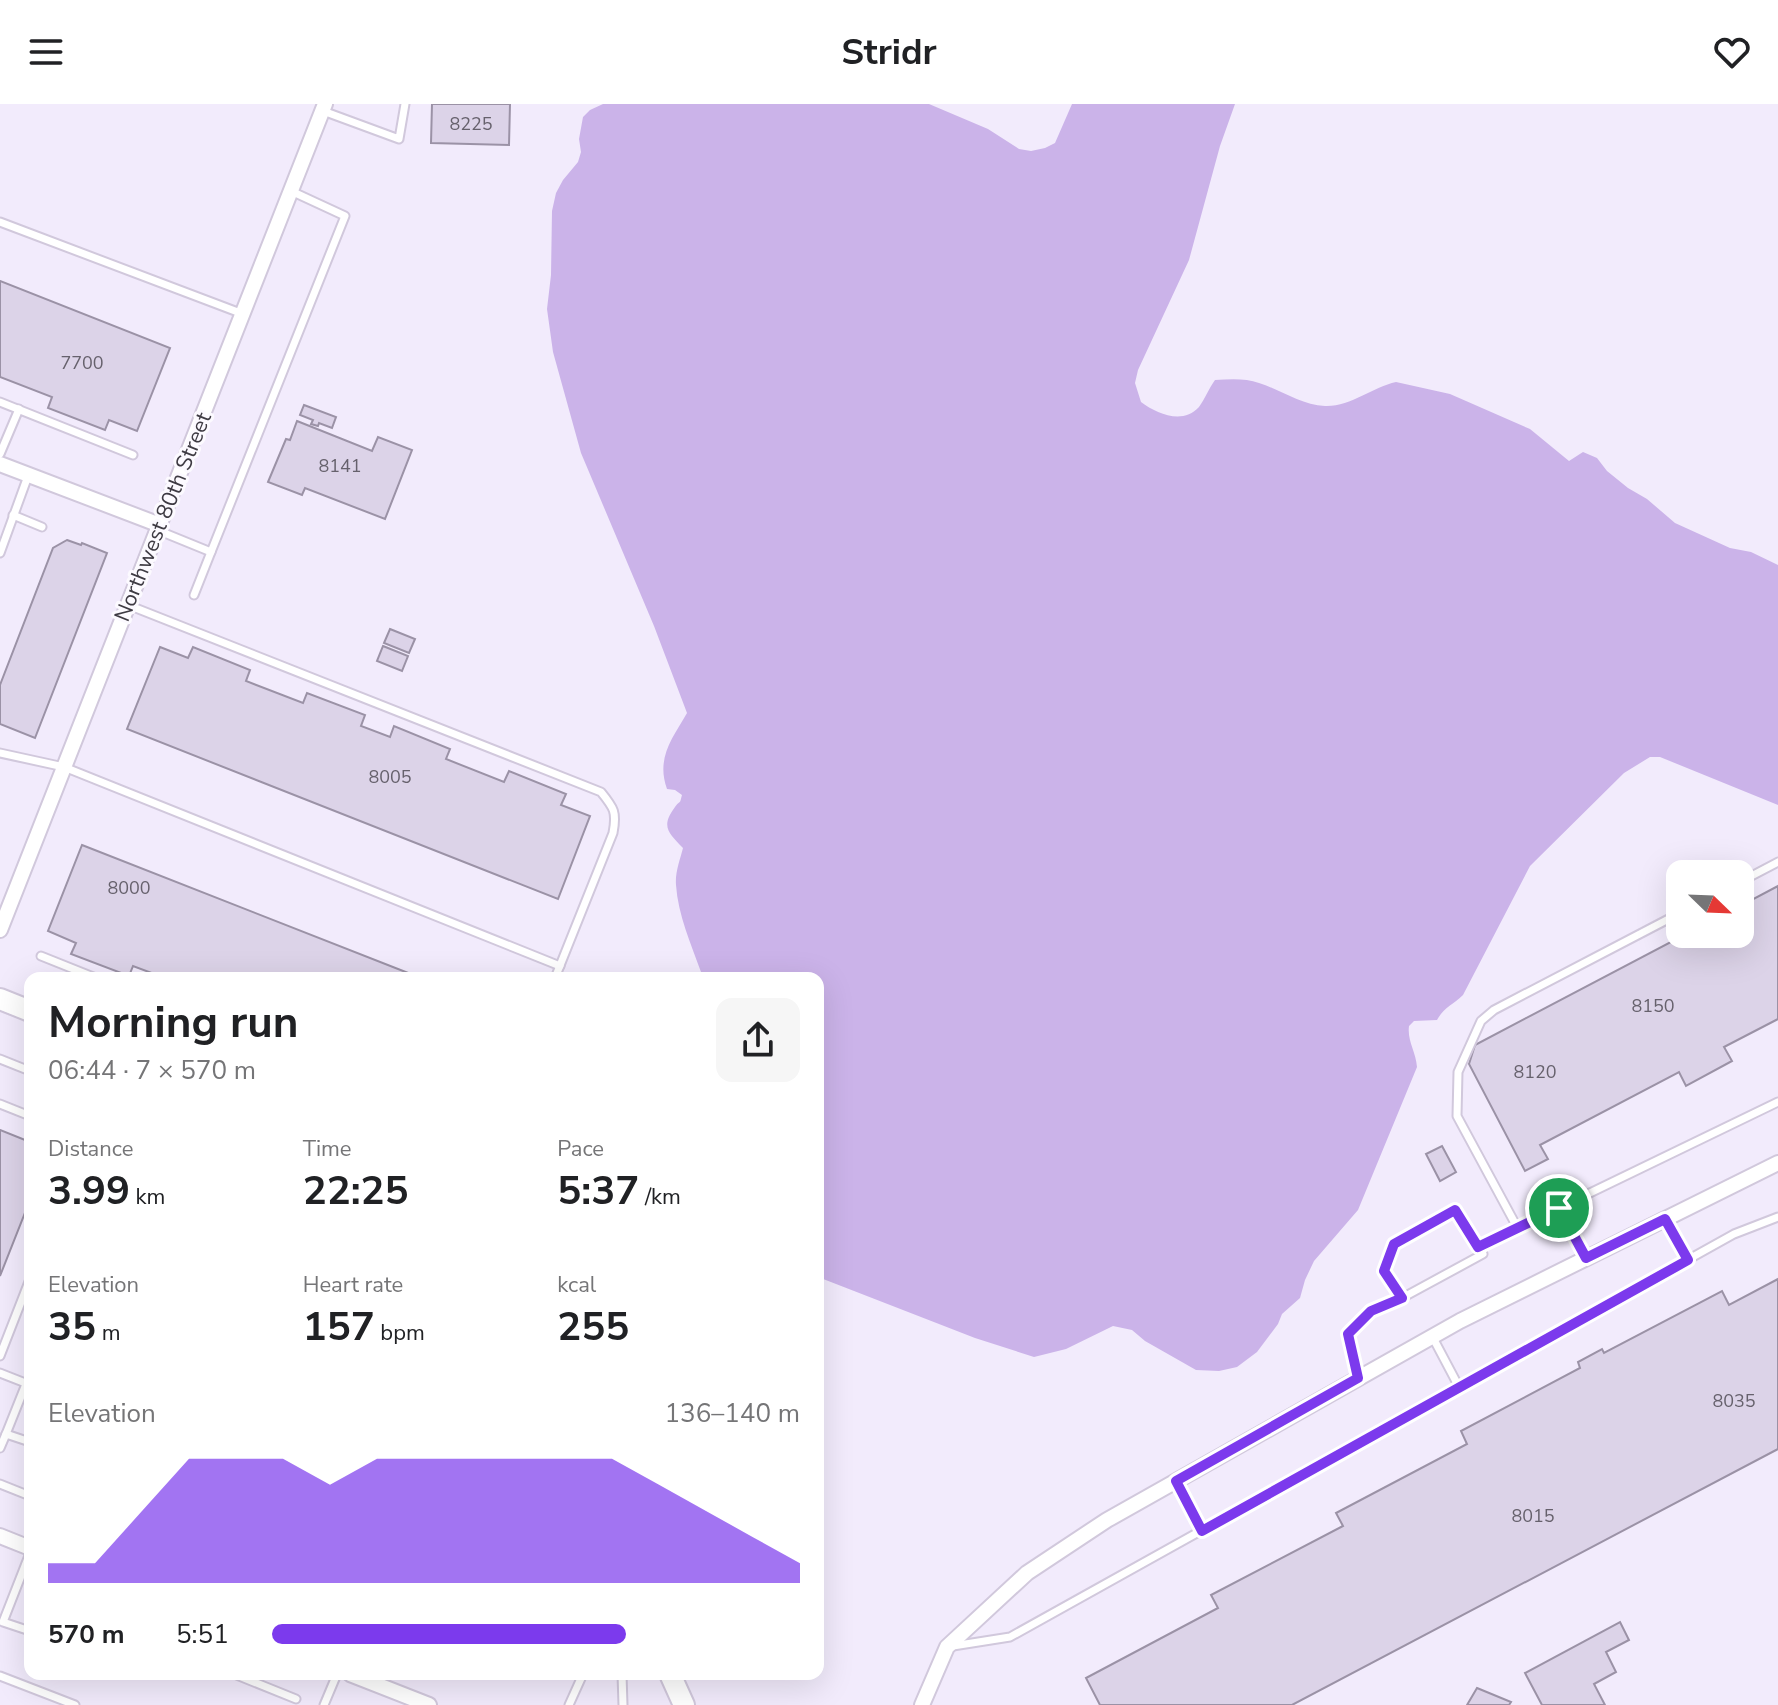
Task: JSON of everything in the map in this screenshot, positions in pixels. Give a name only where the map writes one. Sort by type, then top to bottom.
[{"type":"main road","points":[[0,1000],[24,1009]]},
{"type":"main road","points":[[673,1680],[684,1705]]},
{"type":"street","name":"Northwest 80th Street","points":[[0,930],[324,107]]},
{"type":"street","points":[[0,464],[158,527]]},
{"type":"street","points":[[922,1705],[947,1647],[1027,1573],[1107,1520],[1432,1336],[1778,1163]]},
{"type":"street","points":[[0,1536],[24,1547]]},
{"type":"street","points":[[369,1680],[429,1705]]},
{"type":"lane","points":[[324,107],[399,139],[405,104]]},
{"type":"lane","points":[[194,595],[345,216],[291,191]]},
{"type":"lane","points":[[0,222],[243,314]]},
{"type":"lane","points":[[0,402],[133,455]]},
{"type":"lane","points":[[0,454],[19,409]]},
{"type":"lane","points":[[0,553],[29,475]]},
{"type":"lane","points":[[13,515],[42,527]]},
{"type":"lane","points":[[158,527],[211,552]]},
{"type":"lane","points":[[128,605],[601,792],[613,807],[613,833],[558,972]]},
{"type":"lane","points":[[0,753],[64,767],[560,966]]},
{"type":"lane","points":[[1754,875],[1778,862]]},
{"type":"lane","points":[[1517,1227],[1457,1116],[1458,1072],[1481,1021],[1494,1010],[1666,920]]},
{"type":"lane","points":[[41,956],[81,972]]},
{"type":"lane","points":[[0,1059],[24,1069]]},
{"type":"lane","points":[[1478,1247],[1778,1102]]},
{"type":"lane","points":[[0,1104],[24,1114]]},
{"type":"lane","points":[[1559,1208],[1586,1258]]},
{"type":"lane","points":[[1358,1378],[1348,1334],[1371,1311],[1402,1298],[1483,1254],[1455,1210],[1394,1244],[1384,1271],[1402,1298]]},
{"type":"lane","points":[[947,1647],[1010,1637],[1734,1234],[1778,1217]]},
{"type":"lane","points":[[1665,1219],[1688,1260]]},
{"type":"lane","points":[[0,1356],[24,1294]]},
{"type":"lane","points":[[1432,1336],[1459,1387]]},
{"type":"lane","points":[[0,1373],[24,1382]]},
{"type":"lane","points":[[0,1448],[24,1393]]},
{"type":"lane","points":[[6,1434],[24,1440]]},
{"type":"lane","points":[[1176,1481],[1202,1531]]},
{"type":"lane","points":[[0,1484],[24,1494]]},
{"type":"lane","points":[[24,1566],[2,1626],[24,1630]]},
{"type":"lane","points":[[0,1676],[75,1705]]},
{"type":"lane","points":[[249,1680],[296,1699]]},
{"type":"lane","points":[[324,1705],[334,1680]]},
{"type":"lane","points":[[569,1705],[580,1680]]},
{"type":"lane","points":[[622,1680],[623,1705]]},
{"type":"shaded area","points":[[0,104],[1778,104],[1778,1705],[0,1705]]},
{"type":"shaded area","points":[[603,104],[929,104],[988,129],[1019,149],[1031,151],[1055,143],[1072,104],[1235,104],[1220,146],[1189,260],[1138,370],[1135,383],[1141,402],[1162,414],[1185,416],[1199,407],[1215,380],[1232,379],[1254,381],[1299,400],[1325,406],[1352,400],[1396,382],[1450,394],[1530,429],[1569,461],[1583,452],[1597,458],[1607,471],[1675,523],[1778,565],[1778,805],[1660,757],[1650,757],[1624,773],[1530,866],[1463,995],[1437,1020],[1414,1021],[1409,1026],[1417,1067],[1358,1210],[1314,1261],[1300,1298],[1282,1314],[1257,1352],[1237,1367],[1219,1371],[1196,1370],[1145,1341],[1132,1330],[1113,1326],[1066,1349],[1034,1357],[975,1338],[824,1279],[824,972],[701,972],[677,896],[676,875],[683,848],[670,834],[667,825],[682,795],[667,789],[663,768],[667,749],[687,713],[581,453],[553,352],[547,309],[552,211],[556,193],[578,162],[583,117]]},
{"type":"building","points":[[432,104],[510,104],[509,145],[431,143]]},
{"type":"building","points":[[0,281],[170,348],[137,431],[109,420],[105,430],[48,408],[52,397],[0,377]]},
{"type":"building","points":[[304,405],[336,417],[332,428],[319,423],[318,426],[311,424],[313,420],[300,415]]},
{"type":"building","points":[[297,421],[372,451],[378,437],[412,450],[385,519],[305,488],[302,495],[268,482]]},
{"type":"building","points":[[67,540],[107,553],[35,738],[0,724],[0,685],[53,548]]},
{"type":"building","points":[[390,629],[415,639],[409,653],[384,643]]},
{"type":"building","points":[[383,646],[408,656],[402,671],[377,661]]},
{"type":"building","points":[[160,647],[188,658],[193,647],[250,670],[246,681],[303,703],[307,693],[365,715],[361,726],[390,737],[394,726],[450,749],[446,759],[504,782],[509,771],[566,794],[561,805],[590,816],[558,899],[127,729]]},
{"type":"building","points":[[82,845],[406,972],[149,972],[133,966],[131,972],[118,972],[71,954],[76,943],[48,931]]},
{"type":"building","points":[[1778,886],[1778,1019],[1724,1047],[1732,1061],[1686,1086],[1679,1072],[1540,1145],[1548,1159],[1525,1171],[1469,1064],[1475,1045],[1666,945],[1666,948],[1754,948],[1754,899]]},
{"type":"building","points":[[0,1130],[24,1140],[24,1215],[0,1276]]},
{"type":"building","points":[[1442,1146],[1456,1172],[1440,1181],[1426,1154]]},
{"type":"building","points":[[1778,1279],[1778,1449],[1292,1705],[1100,1705],[1086,1678],[1218,1608],[1211,1595],[1343,1526],[1336,1513],[1467,1444],[1461,1431],[1580,1368],[1578,1362],[1602,1349],[1604,1353],[1722,1291],[1729,1305]]},
{"type":"building","points":[[1620,1622],[1629,1640],[1606,1652],[1616,1672],[1594,1684],[1605,1705],[1542,1705],[1525,1673]]},
{"type":"building","points":[[1477,1688],[1511,1702],[1509,1705],[1467,1705]]},
{"type":"route","points":[[1559,1208],[1586,1258],[1665,1219],[1688,1260],[1202,1531],[1176,1481],[1358,1378],[1348,1334],[1371,1311],[1402,1298],[1384,1271],[1394,1244],[1455,1210],[1478,1247],[1559,1208]]}]
